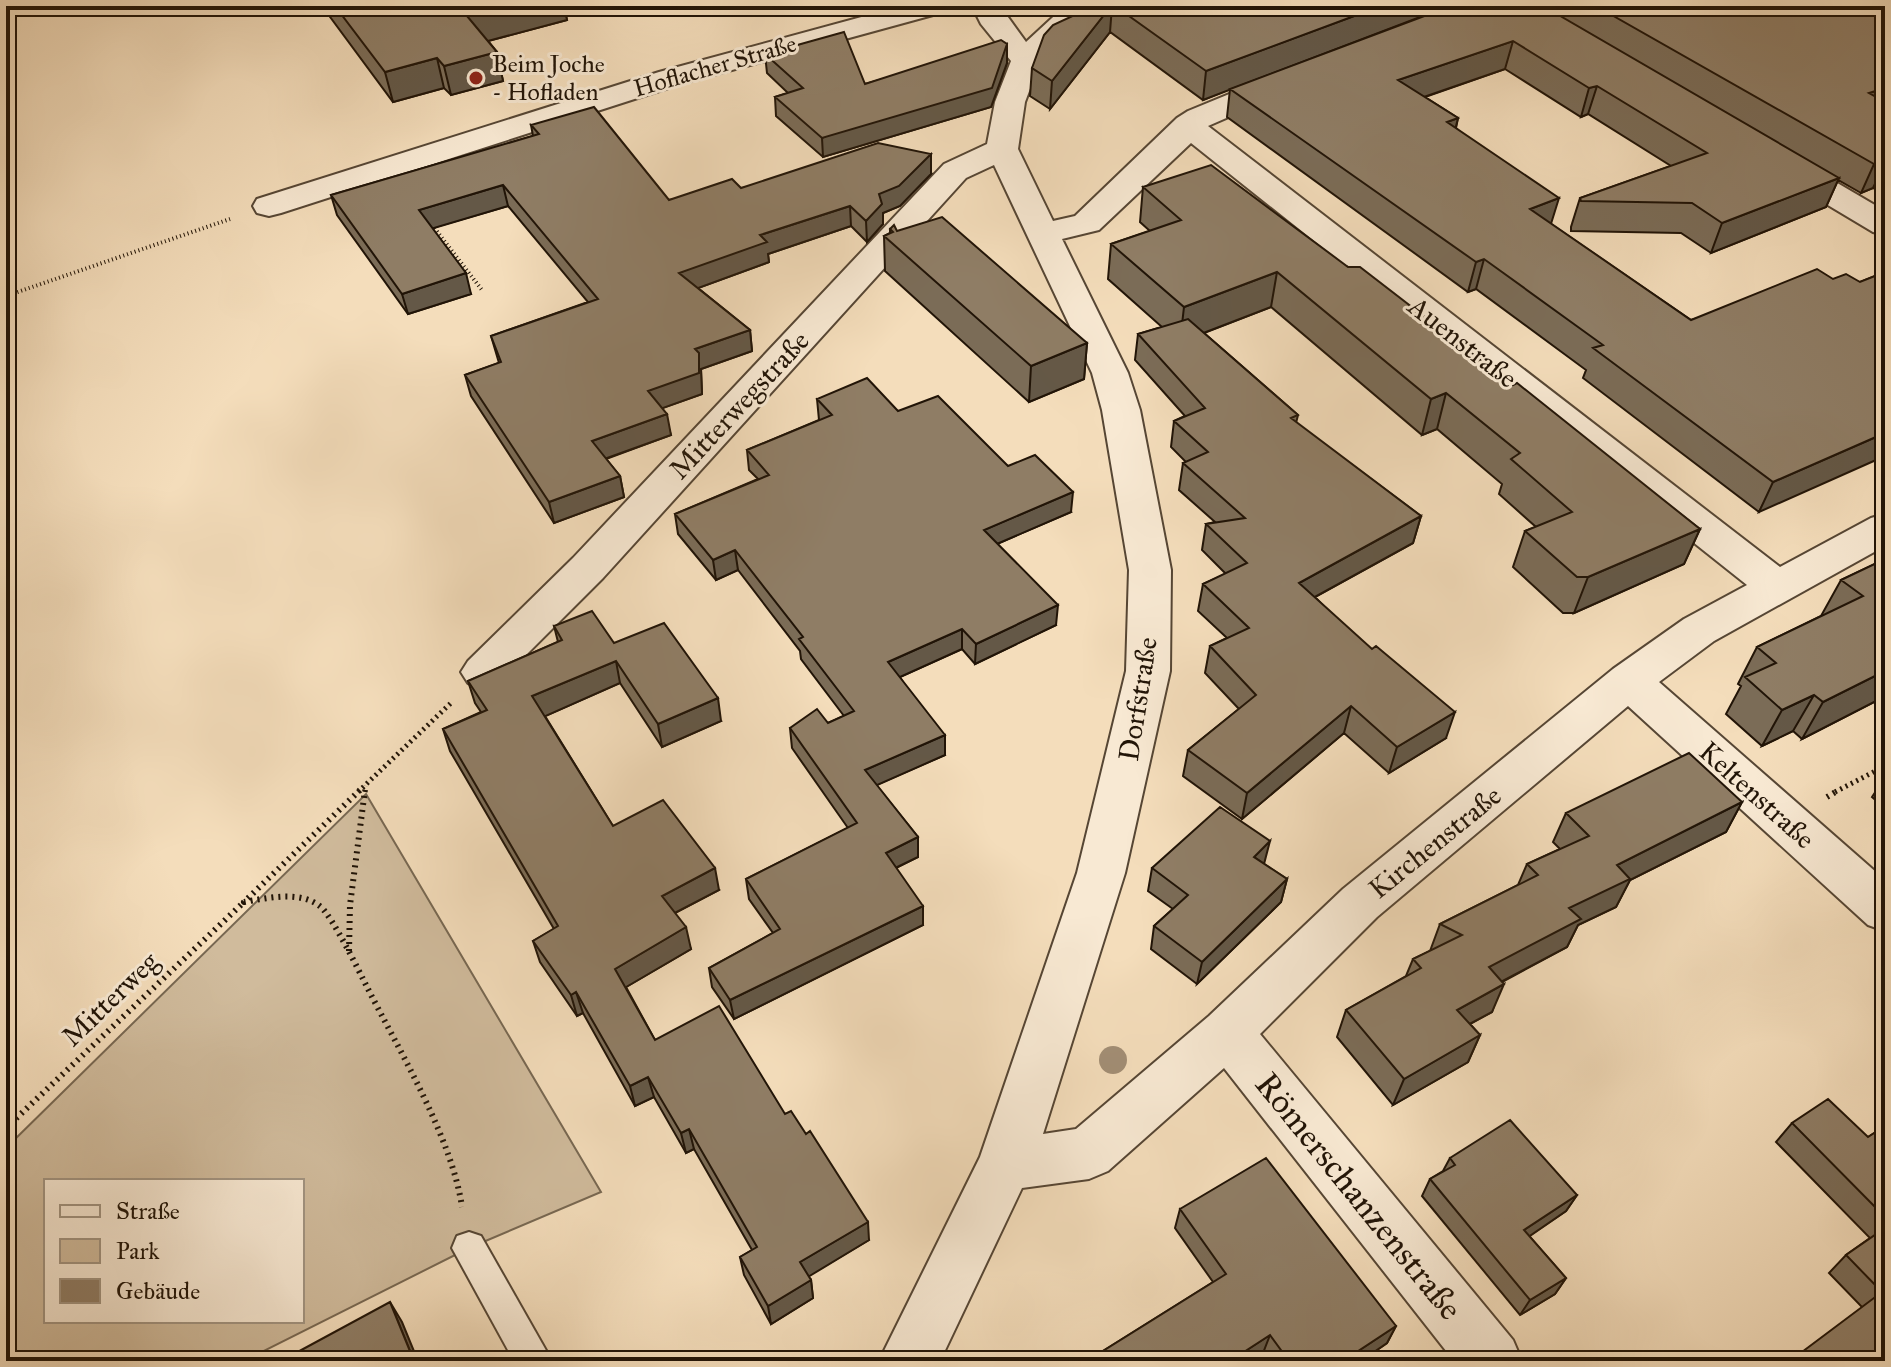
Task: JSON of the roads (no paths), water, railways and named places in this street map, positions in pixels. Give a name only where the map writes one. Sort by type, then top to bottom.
[{"type":"street","name":"Hoflacher Straße","points":[[269,206],[670,78],[934,6]]},
{"type":"street","points":[[986,6],[991,18],[1026,60]]},
{"type":"street","points":[[1002,149],[1010,102],[1026,60],[1046,36],[1082,6]]},
{"type":"street","points":[[1045,233],[1087,223],[1188,125],[1213,109],[1306,73]]},
{"type":"street","name":"Auenstraße","points":[[1188,125],[1778,588]]},
{"type":"street","points":[[1751,146],[1885,225]]},
{"type":"street","name":"Dorfstraße","points":[[909,1361],[1005,1165],[1101,873],[1148,671],[1150,570],[1121,410],[1110,373],[1002,149]]},
{"type":"street","name":"Mitterwegstraße","points":[[483,672],[588,568],[955,171],[1002,149]]},
{"type":"street","name":"Kirchenstraße","points":[[1005,1165],[1089,1153],[1227,1032],[1360,903],[1629,681],[1699,630],[1885,528]]},
{"type":"street","name":"Keltenstraße","points":[[1629,681],[1885,910]]},
{"type":"street","name":"Römerschanzenstraße","points":[[1227,1032],[1492,1361]]},
{"type":"lane","points":[[469,1248],[534,1361]]},
{"type":"place","name":"Beim Joche - Hofladen","points":[[476,78]]}]
